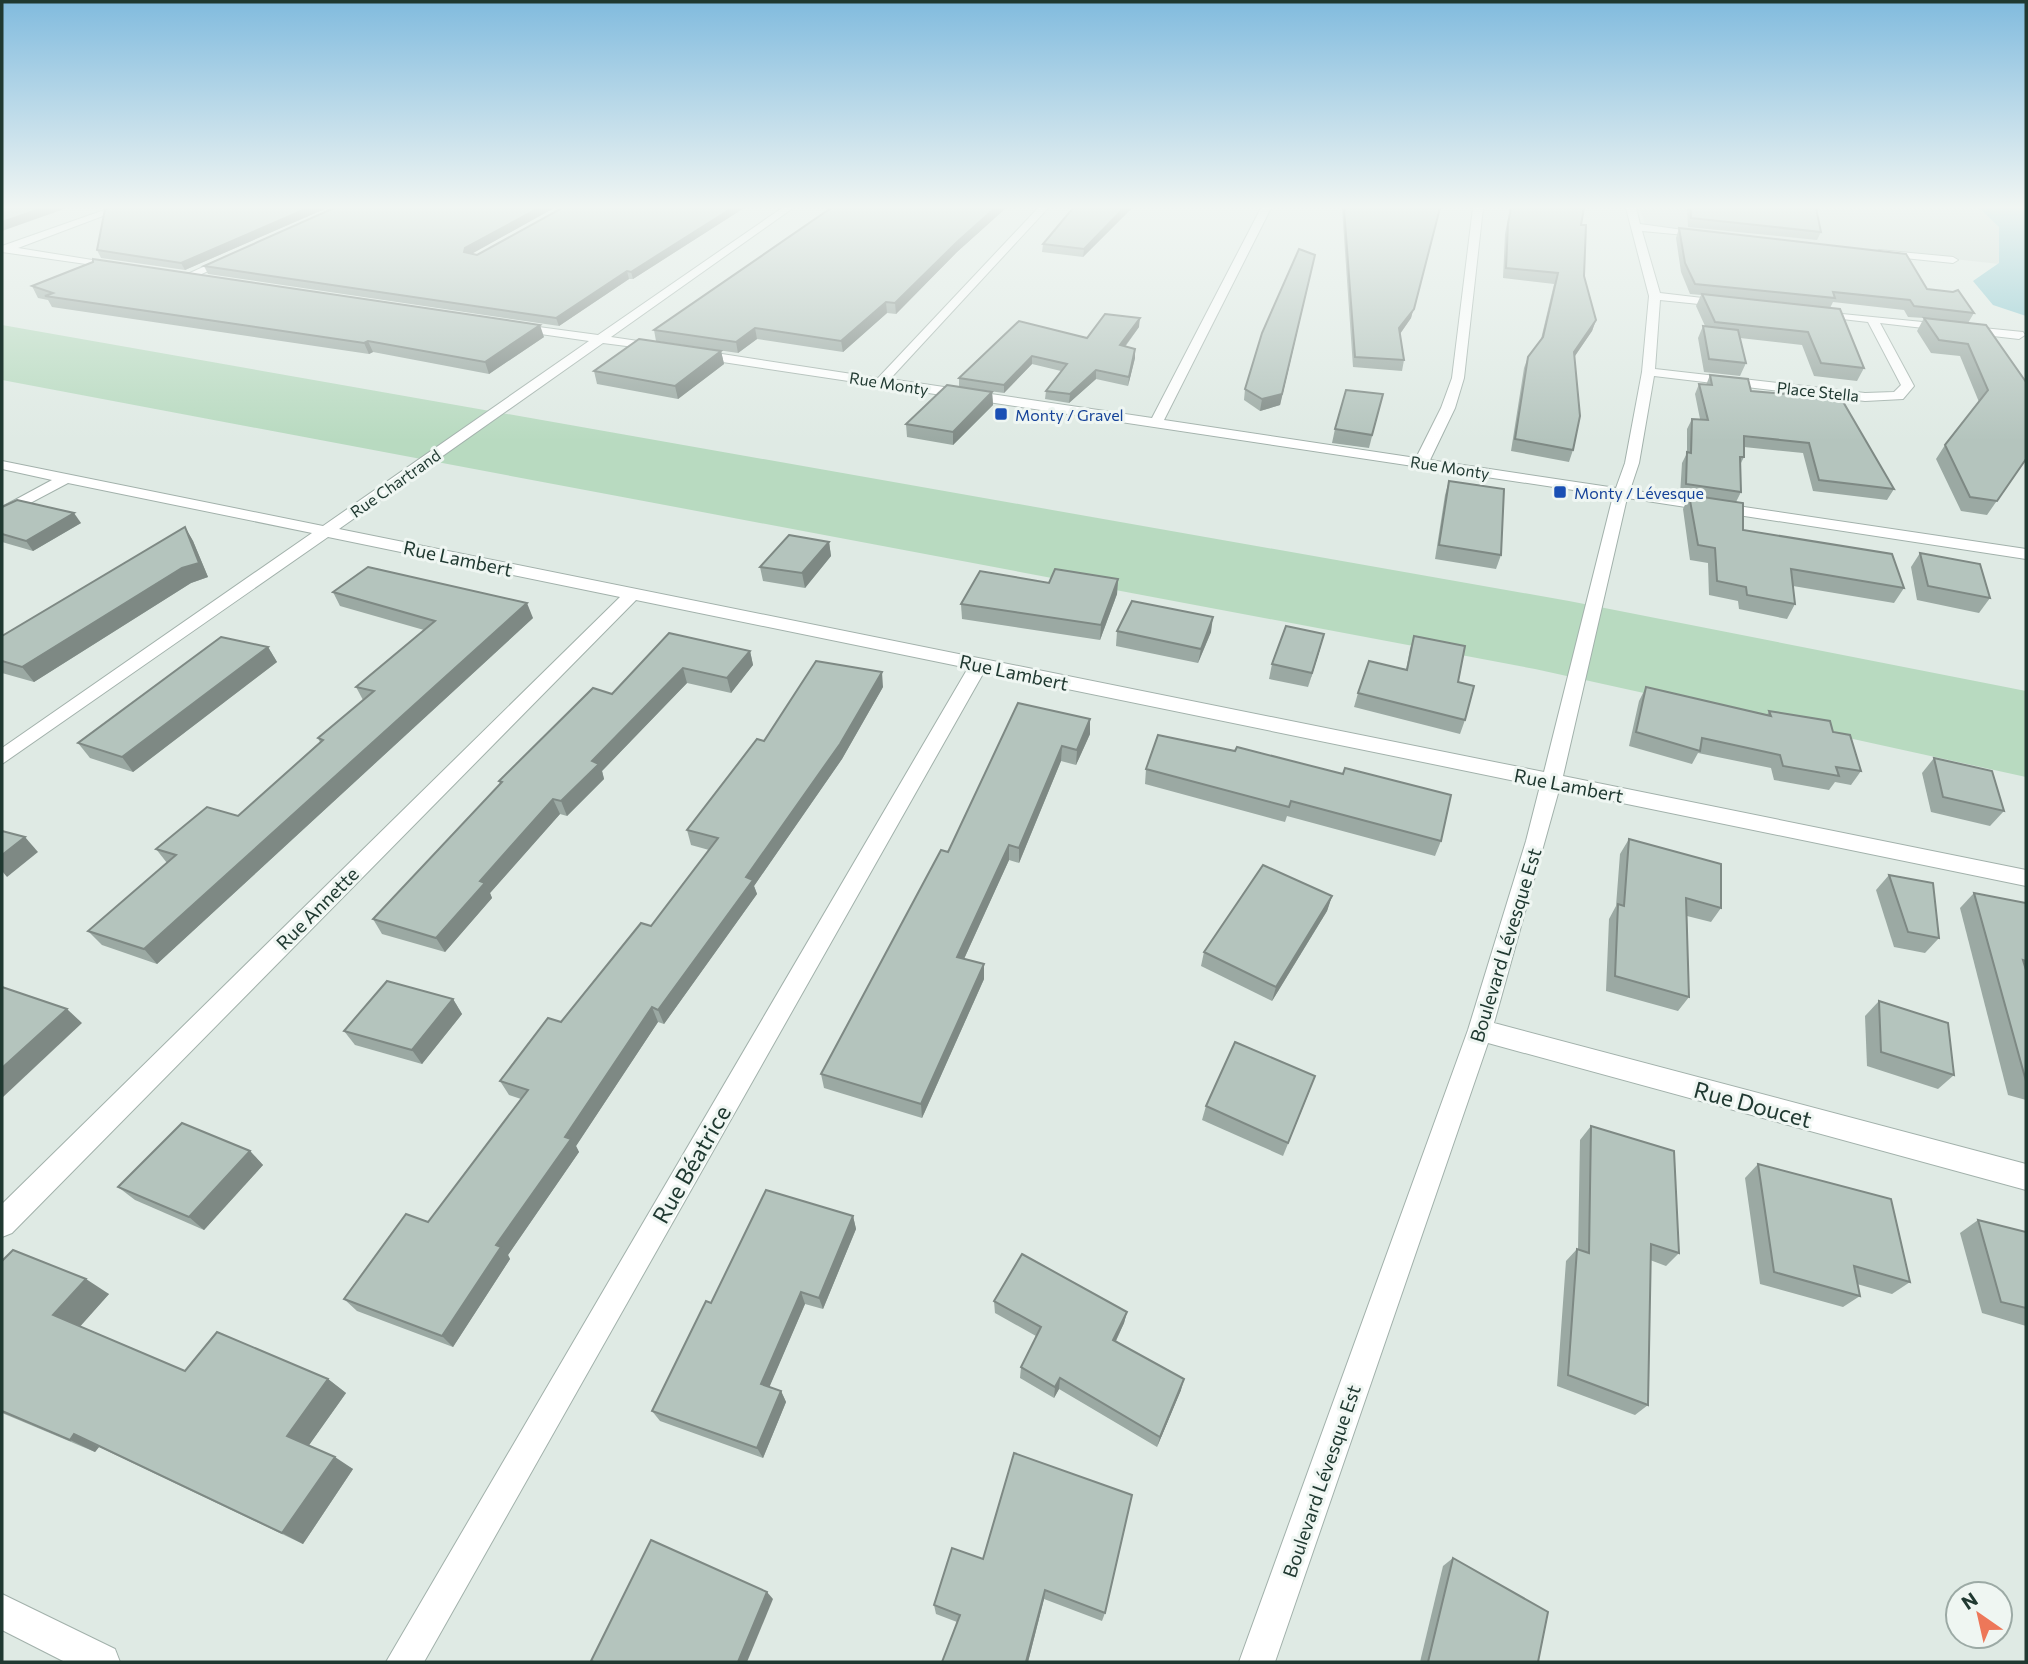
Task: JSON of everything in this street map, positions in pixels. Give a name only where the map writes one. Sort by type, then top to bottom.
[{"type":"street","name":"Rue Chartrand","points":[[2,757],[679,286]]},
{"type":"street","points":[[882,382],[971,286]]},
{"type":"street","points":[[1156,423],[1226,286]]},
{"type":"street","points":[[1421,463],[1448,408],[1458,378],[1469,286]]},
{"type":"street","name":"Boulevard Lévesque Est","points":[[1257,1662],[1480,1030],[1537,841],[1621,493],[1632,463],[1648,372],[1655,296],[1652,286]]},
{"type":"street","points":[[1655,296],[1736,304]]},
{"type":"street","points":[[1804,312],[2019,335]]},
{"type":"street","name":"Place Stella","points":[[1648,372],[1865,397],[1899,396],[1908,386],[1872,319]]},
{"type":"street","name":"Rue Monty","points":[[495,323],[2026,554]]},
{"type":"street","name":"Rue Lambert","points":[[2,465],[2026,877]]},
{"type":"street","points":[[2,513],[66,478]]},
{"type":"street","name":"Rue Annette","points":[[2,1223],[632,594]]},
{"type":"street","name":"Rue Béatrice","points":[[404,1662],[979,665]]},
{"type":"street","name":"Rue Doucet","points":[[1480,1030],[2026,1177]]},
{"type":"street","points":[[2,1611],[102,1662]]},
{"type":"green space","points":[[2,325],[1569,601],[2026,691],[2026,777],[1535,669],[2,380]]},
{"type":"water","points":[[1977,286],[2026,286],[2026,316],[1993,305]]},
{"type":"building","points":[[32,286],[274,286],[540,325],[485,362],[368,341],[364,343],[45,296],[53,293]]},
{"type":"building","points":[[337,286],[605,286],[556,318]]},
{"type":"building","points":[[718,286],[913,286],[895,303],[886,302],[841,341],[755,328],[736,342],[654,330]]},
{"type":"building","points":[[1283,286],[1308,286],[1282,394],[1262,399],[1245,389],[1262,333]]},
{"type":"building","points":[[1350,286],[1420,286],[1414,309],[1399,328],[1404,360],[1355,357]]},
{"type":"building","points":[[1555,286],[1587,286],[1596,320],[1574,352],[1580,416],[1573,450],[1515,439],[1528,357],[1543,337]]},
{"type":"building","points":[[1712,286],[1925,286],[1927,289],[1953,292],[1958,290],[1974,313],[1914,306],[1910,300],[1833,292],[1835,298]]},
{"type":"building","points":[[1702,294],[1840,309],[1864,368],[1821,363],[1808,332],[1715,322]]},
{"type":"building","points":[[1105,314],[1140,318],[1120,345],[1135,349],[1129,377],[1096,370],[1070,394],[1046,391],[1067,364],[1032,356],[1004,385],[959,378],[1019,321],[1087,338]]},
{"type":"building","points":[[1924,318],[1986,325],[2026,382],[2026,459],[1997,501],[1970,497],[1945,445],[1988,390],[1968,344],[1939,340]]},
{"type":"building","points":[[1703,326],[1738,330],[1746,363],[1709,359]]},
{"type":"building","points":[[639,339],[721,351],[675,386],[594,371]]},
{"type":"building","points":[[1710,375],[1748,379],[1751,391],[1799,395],[1823,389],[1826,398],[1842,400],[1894,489],[1819,480],[1809,443],[1744,436],[1744,457],[1740,457],[1741,492],[1686,484],[1687,452],[1691,453],[1692,419],[1708,420],[1699,384],[1712,385]]},
{"type":"building","points":[[947,385],[992,392],[953,432],[906,424]]},
{"type":"building","points":[[1346,390],[1383,394],[1372,435],[1335,429]]},
{"type":"building","points":[[1449,481],[1504,489],[1501,555],[1439,545]]},
{"type":"building","points":[[1689,495],[1743,503],[1743,530],[1892,554],[1904,588],[1791,569],[1795,604],[1747,595],[1746,587],[1717,581],[1715,548],[1698,545]]},
{"type":"building","points":[[17,500],[74,513],[26,541],[2,534],[2,507]]},
{"type":"building","points":[[185,527],[199,563],[182,568],[22,667],[2,661],[2,636]]},
{"type":"building","points":[[789,535],[829,542],[802,573],[760,567]]},
{"type":"building","points":[[1920,553],[1980,564],[1990,598],[1928,586]]},
{"type":"building","points":[[368,567],[527,603],[144,949],[88,931],[176,855],[156,849],[207,807],[238,816],[323,740],[318,738],[374,691],[356,687],[435,621],[333,592]]},
{"type":"building","points":[[1055,569],[1118,579],[1101,625],[961,604],[980,571],[1049,583]]},
{"type":"building","points":[[1132,601],[1213,617],[1201,649],[1117,631]]},
{"type":"building","points":[[1286,626],[1324,634],[1312,673],[1272,664]]},
{"type":"building","points":[[669,633],[750,651],[727,678],[683,668],[592,761],[599,764],[561,801],[553,799],[480,881],[485,883],[436,938],[373,919],[502,782],[499,781],[593,688],[612,694]]},
{"type":"building","points":[[1414,636],[1465,646],[1458,682],[1474,686],[1465,720],[1358,693],[1369,661],[1407,670]]},
{"type":"building","points":[[221,637],[268,647],[122,757],[78,743]]},
{"type":"building","points":[[816,661],[882,672],[840,744],[746,877],[753,880],[658,1010],[652,1007],[565,1137],[571,1139],[496,1245],[501,1247],[442,1336],[344,1299],[406,1214],[428,1222],[528,1090],[500,1081],[548,1018],[561,1022],[641,923],[651,926],[718,838],[687,830],[757,739],[764,741]]},
{"type":"building","points":[[1646,687],[1771,716],[1769,711],[1830,721],[1833,732],[1850,735],[1861,771],[1836,767],[1839,776],[1783,766],[1780,755],[1702,738],[1700,751],[1636,732]]},
{"type":"building","points":[[1018,703],[1090,719],[1077,750],[1062,746],[1019,848],[1009,845],[957,957],[984,964],[921,1104],[821,1074],[941,850],[948,852]]},
{"type":"building","points":[[1158,735],[1235,751],[1237,747],[1343,774],[1345,768],[1451,795],[1441,841],[1291,801],[1289,807],[1146,769]]},
{"type":"building","points":[[1934,758],[1992,771],[2004,811],[1943,797]]},
{"type":"building","points":[[2,831],[25,837],[2,855]]},
{"type":"building","points":[[1629,839],[1721,864],[1721,908],[1686,898],[1689,997],[1615,976],[1618,904],[1624,906]]},
{"type":"building","points":[[1263,865],[1332,896],[1276,987],[1204,952]]},
{"type":"building","points":[[1889,875],[1933,883],[1939,938],[1908,932]]},
{"type":"building","points":[[1974,893],[2026,903],[2026,961],[2023,960],[2026,970],[2026,1081]]},
{"type":"building","points":[[387,981],[453,999],[412,1050],[344,1031]]},
{"type":"building","points":[[2,987],[67,1009],[2,1068]]},
{"type":"building","points":[[1879,1001],[1948,1023],[1954,1075],[1881,1052]]},
{"type":"building","points":[[1235,1042],[1315,1076],[1288,1143],[1206,1106]]},
{"type":"building","points":[[182,1123],[250,1151],[189,1217],[118,1187]]},
{"type":"building","points":[[1591,1126],[1674,1151],[1679,1253],[1651,1244],[1648,1405],[1568,1375],[1577,1249],[1589,1253]]},
{"type":"building","points":[[1758,1164],[1891,1199],[1910,1282],[1854,1266],[1860,1296],[1774,1272]]},
{"type":"building","points":[[766,1190],[853,1216],[819,1298],[801,1292],[761,1384],[781,1391],[757,1448],[652,1411],[706,1301],[711,1303]]},
{"type":"building","points":[[1978,1220],[2026,1232],[2026,1308],[2001,1302]]},
{"type":"building","points":[[13,1250],[86,1279],[53,1315],[185,1371],[217,1332],[328,1379],[287,1436],[335,1457],[282,1533],[74,1434],[70,1440],[2,1411],[2,1261]]},
{"type":"building","points":[[1022,1254],[1127,1312],[1113,1340],[1184,1379],[1160,1437],[1060,1378],[1055,1387],[1021,1367],[1041,1327],[994,1301]]},
{"type":"building","points":[[1014,1453],[1132,1495],[1105,1613],[1045,1590],[1026,1662],[942,1662],[960,1615],[934,1605],[952,1548],[983,1559]]},
{"type":"building","points":[[651,1540],[767,1592],[738,1662],[591,1661]]},
{"type":"building","points":[[1453,1558],[1548,1612],[1538,1662],[1428,1662]]},
{"type":"place","name":"Monty / Gravel","points":[[1001,414]]},
{"type":"place","name":"Monty / Lévesque","points":[[1560,492]]}]
